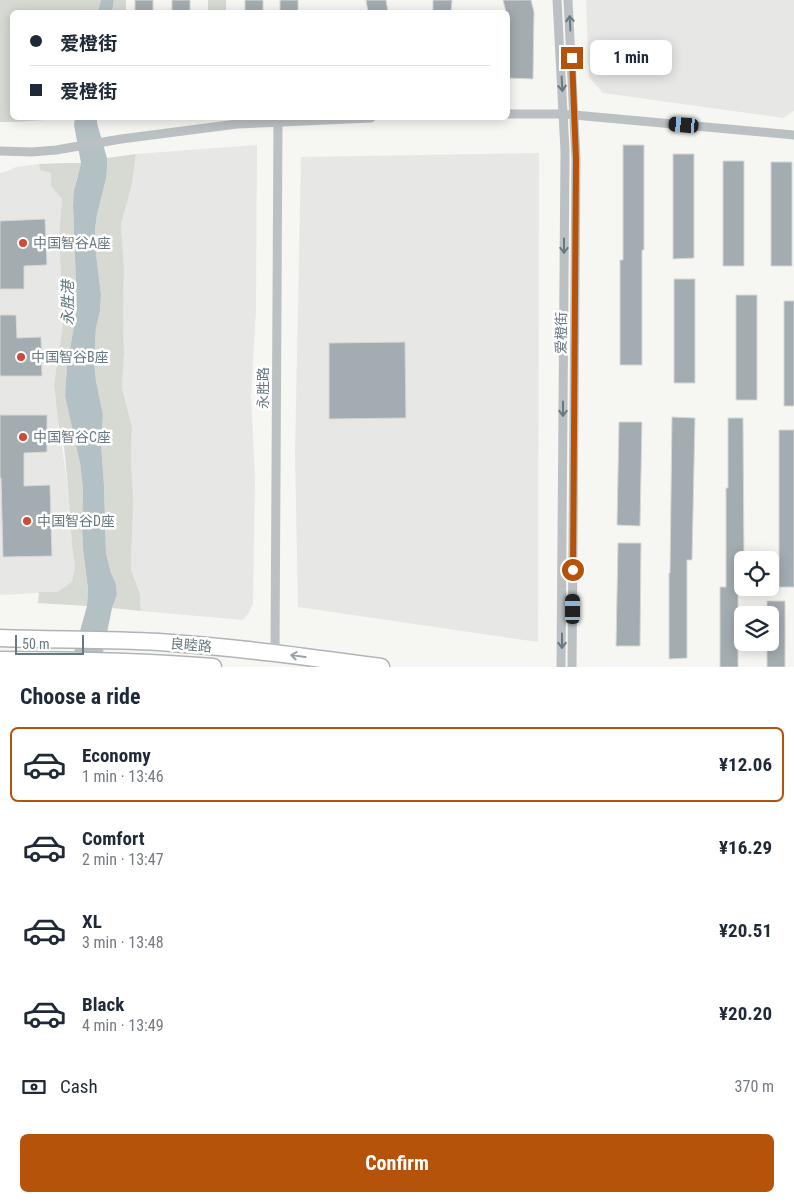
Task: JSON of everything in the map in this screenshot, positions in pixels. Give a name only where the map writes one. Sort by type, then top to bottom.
[{"type":"main road","name":"良睦路","points":[[0,638],[161,642],[275,653],[382,667]]},
{"type":"main road","name":"良睦路","points":[[0,660],[124,662],[213,667]]},
{"type":"street","name":"爱橙街","points":[[557,0],[565,151],[561,667]]},
{"type":"street","name":"爱橙街","points":[[568,0],[576,169],[572,667]]},
{"type":"street","points":[[510,114],[564,114],[794,135]]},
{"type":"street","points":[[0,151],[32,152],[56,150],[121,139],[237,124],[324,120]]},
{"type":"street","name":"永胜路","points":[[275,653],[278,122]]},
{"type":"shaded area","points":[[0,0],[101,0],[98,10],[10,10],[10,120],[44,120],[0,122]]},
{"type":"shaded area","points":[[101,0],[114,0],[112,10],[98,10]]},
{"type":"shaded area","points":[[114,0],[126,0],[126,10],[112,10]]},
{"type":"shaded area","points":[[208,0],[226,0],[226,10],[208,10]]},
{"type":"shaded area","points":[[586,0],[794,0],[794,111],[783,118],[603,93],[589,77]]},
{"type":"shaded area","points":[[75,120],[97,120],[107,158],[106,179],[95,229],[101,295],[96,328],[94,362],[103,415],[101,444],[106,553],[116,584],[117,595],[112,608],[100,667],[70,667],[87,606],[88,589],[83,549],[83,489],[80,463],[65,396],[67,366],[77,309],[73,206],[74,191],[81,163]]},
{"type":"shaded area","points":[[257,145],[256,310],[251,396],[255,478],[253,604],[243,620],[141,611],[140,594],[131,570],[132,427],[122,388],[124,269],[121,224],[132,183],[136,154]]},
{"type":"shaded area","points":[[539,153],[538,642],[298,607],[295,454],[301,157]]},
{"type":"shaded area","points":[[136,154],[132,184],[121,224],[124,269],[122,388],[132,427],[133,500],[131,570],[140,594],[141,611],[112,608],[117,595],[116,584],[106,553],[101,444],[103,415],[94,362],[96,328],[101,295],[95,229],[106,179],[107,158]]},
{"type":"shaded area","points":[[81,163],[73,206],[77,309],[67,366],[65,396],[80,463],[83,489],[82,527],[88,589],[87,606],[38,603],[39,592],[57,592],[72,581],[75,566],[64,447],[58,422],[54,384],[63,324],[59,236],[62,199],[51,186],[51,173],[40,170],[39,164]]},
{"type":"shaded area","points":[[39,164],[40,170],[52,173],[51,186],[62,198],[59,237],[63,324],[54,384],[68,486],[75,566],[72,581],[57,592],[2,595],[0,594],[0,173],[16,167]]},
{"type":"building","points":[[135,0],[153,0],[153,10],[135,10]]},
{"type":"building","points":[[172,0],[190,0],[190,10],[172,10]]},
{"type":"building","points":[[245,0],[263,0],[263,10],[245,10]]},
{"type":"building","points":[[280,0],[298,0],[298,10],[280,10]]},
{"type":"building","points":[[366,0],[386,0],[388,10],[368,10]]},
{"type":"building","points":[[433,0],[452,0],[451,10],[433,10]]},
{"type":"building","points":[[503,0],[531,0],[534,12],[533,79],[510,78],[510,10],[506,10]]},
{"type":"building","points":[[623,145],[644,145],[642,365],[620,365],[620,260],[623,260]]},
{"type":"building","points":[[673,154],[694,154],[694,258],[673,259]]},
{"type":"building","points":[[723,161],[744,161],[744,266],[723,266]]},
{"type":"building","points":[[771,162],[792,162],[792,266],[771,266]]},
{"type":"building","name":"中国智谷A座","points":[[45,219],[47,265],[24,266],[24,289],[0,289],[0,221]]},
{"type":"building","points":[[674,279],[695,279],[695,383],[674,383]]},
{"type":"building","points":[[736,295],[757,295],[757,400],[736,400]]},
{"type":"building","points":[[784,301],[794,301],[794,406],[784,406]]},
{"type":"building","name":"中国智谷B座","points":[[0,315],[16,315],[17,338],[41,337],[42,376],[0,376]]},
{"type":"building","points":[[405,342],[406,418],[329,419],[329,343]]},
{"type":"building","points":[[0,415],[47,415],[47,452],[24,453],[24,486],[50,485],[52,556],[3,557]]},
{"type":"building","points":[[672,417],[695,418],[692,560],[687,560],[687,658],[669,659],[669,573]]},
{"type":"building","points":[[728,418],[743,418],[744,551],[734,551],[734,596],[738,596],[738,606],[734,606],[734,651],[738,651],[738,667],[720,667],[720,587],[726,587],[726,488],[728,488]]},
{"type":"building","points":[[619,422],[642,422],[640,526],[617,525]]},
{"type":"building","points":[[779,430],[794,430],[794,587],[779,587]]},
{"type":"building","points":[[618,543],[641,543],[640,646],[616,646]]},
{"type":"building","points":[[767,601],[785,601],[785,667],[767,667],[767,651],[779,651],[779,606],[767,606]]},
{"type":"place","name":"中国智谷A座","points":[[23,243]]},
{"type":"place","name":"中国智谷B座","points":[[21,357]]},
{"type":"place","name":"中国智谷C座","points":[[23,437]]},
{"type":"place","name":"中国智谷D座","points":[[27,521]]},
{"type":"route","points":[[572,58],[576,159],[573,570]]},
{"type":"water label","name":"永胜港","points":[[68,303]]}]
